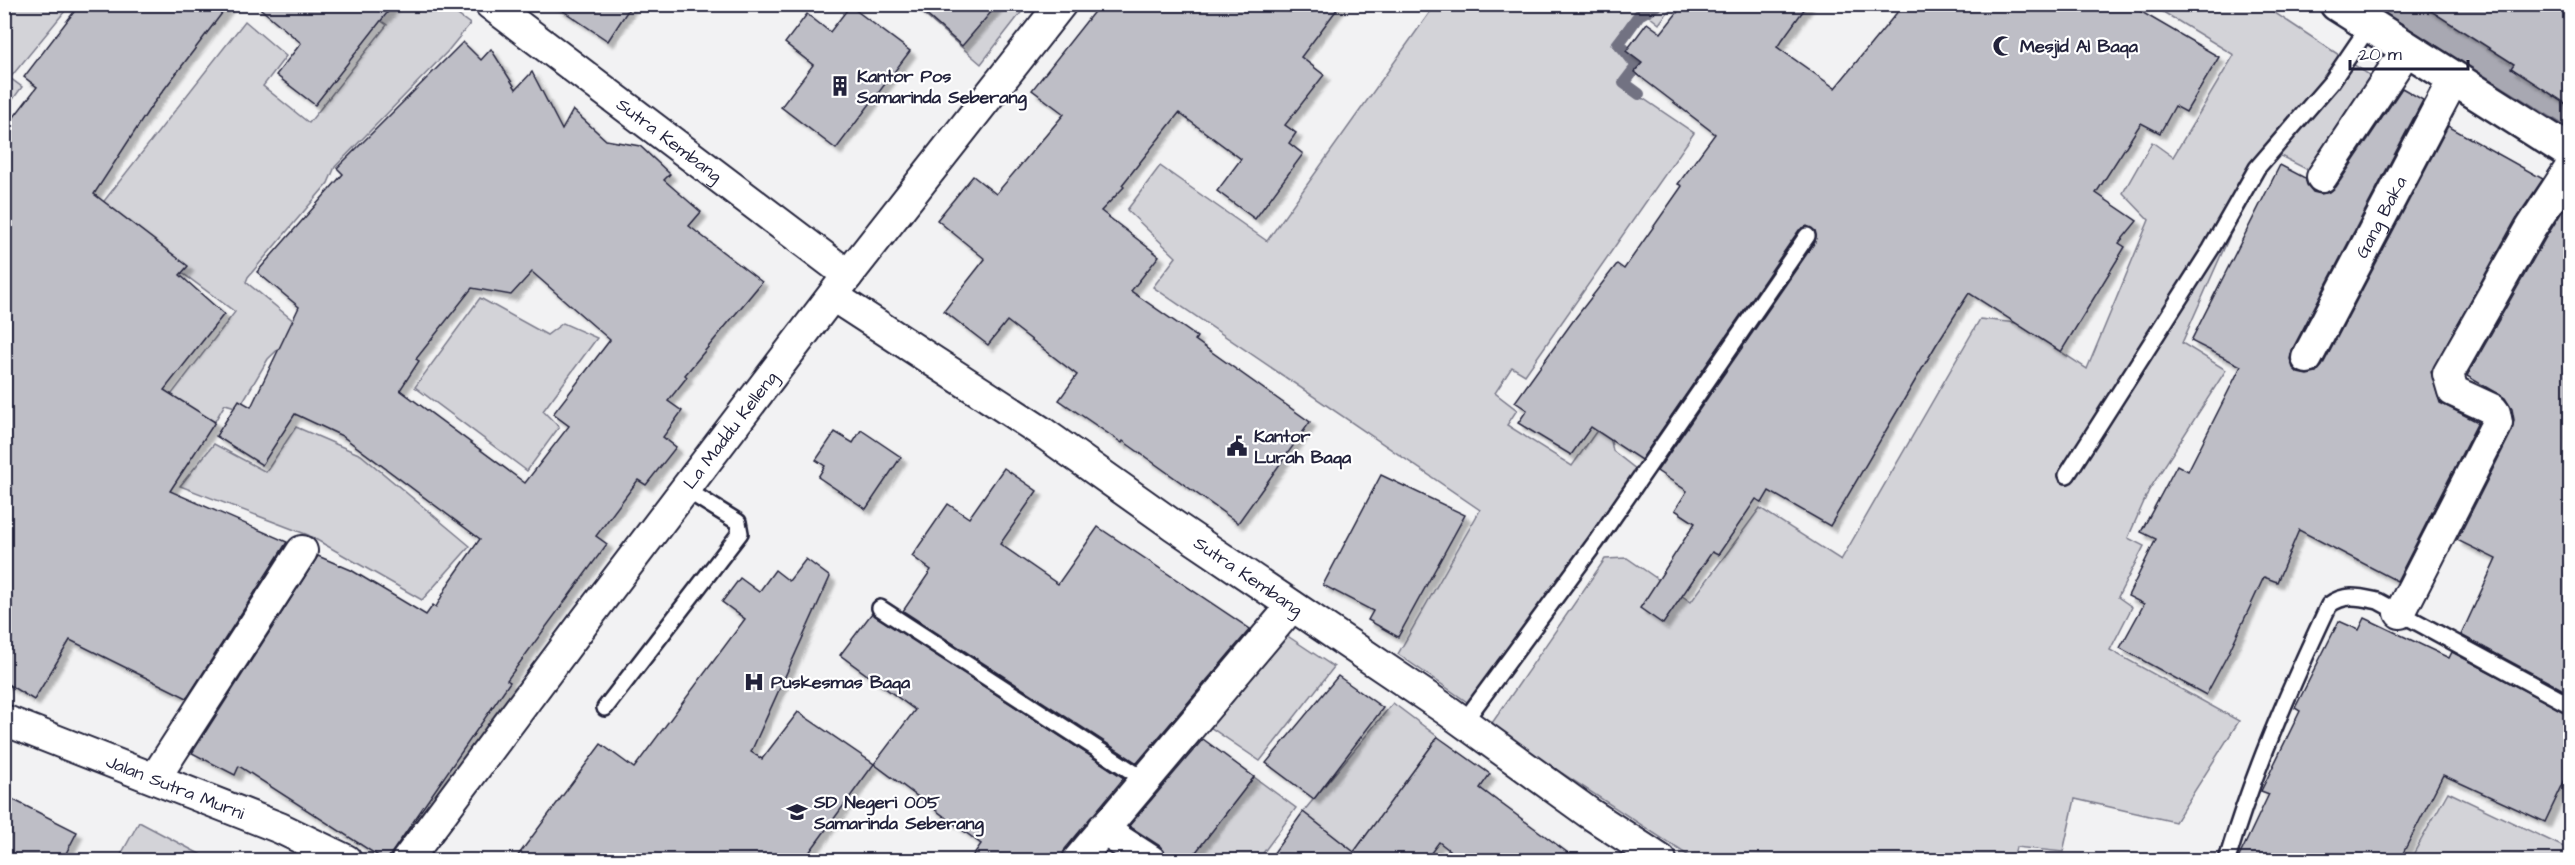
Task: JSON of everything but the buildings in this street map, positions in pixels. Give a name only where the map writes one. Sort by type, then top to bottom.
[{"type":"street","name":"Sutra Kembang","points":[[490,4],[841,286],[1042,432],[1661,861]]},
{"type":"street","name":"La Maddu Kelleng","points":[[414,858],[686,489],[1061,4]]},
{"type":"street","points":[[2337,4],[2571,152]]},
{"type":"street","points":[[2322,177],[2408,48]]},
{"type":"street","name":"Gang Baka","points":[[2307,358],[2454,78]]},
{"type":"street","points":[[2400,613],[2497,423],[2496,413],[2492,410],[2453,391],[2448,374],[2531,228],[2571,168]]},
{"type":"street","points":[[156,778],[302,551]]},
{"type":"street","points":[[1078,861],[1102,829],[1293,606]]},
{"type":"street","name":"Jalan Sutra Murni","points":[[4,720],[280,828],[346,861]]},
{"type":"street","points":[[1102,829],[1150,861]]},
{"type":"lane","points":[[2067,475],[2211,249],[2257,168],[2332,81],[2370,26]]},
{"type":"lane","points":[[1463,723],[1596,542],[1807,236]]},
{"type":"lane","points":[[605,708],[740,533],[738,522],[686,489]]},
{"type":"lane","points":[[2227,861],[2241,814],[2283,703],[2329,605],[2339,597],[2352,596],[2378,601],[2571,705]]},
{"type":"lane","points":[[880,608],[1145,780]]},
{"type":"shaded area","points":[[5,4],[70,5],[10,78],[22,87],[5,110]]},
{"type":"shaded area","points":[[358,5],[444,5],[470,24],[447,52],[335,167],[328,183],[248,277],[246,282],[301,327],[268,359],[239,408],[225,404],[211,428],[168,399],[235,312],[97,210],[245,21],[286,56],[263,86],[309,123],[387,25]]},
{"type":"shaded area","points":[[913,5],[1027,5],[981,64]]},
{"type":"shaded area","points":[[1435,5],[1673,5],[1659,24],[1639,8],[1611,44],[1635,67],[1622,84],[1694,133],[1525,375],[1512,367],[1495,393],[1517,410],[1507,425],[1572,466],[1598,429],[1610,436],[1613,451],[1637,470],[1473,706],[1398,654],[1480,510],[1153,287],[1176,257],[1127,210],[1160,166],[1267,241]]},
{"type":"shaded area","points":[[2157,5],[2263,5],[2374,78],[2310,171],[2275,153],[2230,235],[2182,343],[2226,370],[2149,490],[2128,538],[2144,546],[2118,597],[2132,607],[2110,650],[2239,721],[2175,822],[2075,799],[2063,852],[2016,847],[2013,860],[1988,858],[1987,860],[1695,860],[1490,726],[1605,559],[1627,558],[1691,602],[1760,508],[1841,560],[1980,319],[2017,323],[2087,369],[2149,220],[2123,193],[2152,142],[2173,157],[2234,55],[2155,7]]},
{"type":"shaded area","points":[[2371,5],[2570,5],[2570,129]]},
{"type":"shaded area","points":[[480,298],[547,335],[563,323],[597,338],[543,411],[559,427],[527,471],[415,387]]},
{"type":"shaded area","points":[[296,427],[361,455],[470,546],[422,600],[308,535],[180,486],[214,444],[266,472]]},
{"type":"shaded area","points":[[1283,633],[1334,667],[1260,761],[1207,725]]},
{"type":"shaded area","points":[[1393,703],[1438,737],[1354,852],[1303,812]]},
{"type":"shaded area","points":[[1254,777],[1296,808],[1258,860],[1189,860]]},
{"type":"shaded area","points":[[2448,792],[2570,850],[2567,860],[2410,860]]},
{"type":"shaded area","points":[[139,822],[211,860],[118,860]]},
{"type":"waterway","points":[[1639,94],[1624,83],[1637,66],[1619,43],[1639,15],[1659,4]]},
{"type":"place","name":"Mesjid Al Baqa","points":[[2003,46]]},
{"type":"place","name":"Kantor Pos Samarinda Seberang","points":[[840,86]]},
{"type":"place","name":"Kantor Lurah Baqa","points":[[1237,446]]},
{"type":"place","name":"Puskesmas Baqa","points":[[754,682]]},
{"type":"place","name":"SD Negeri 005 Samarinda Seberang","points":[[797,812]]}]
